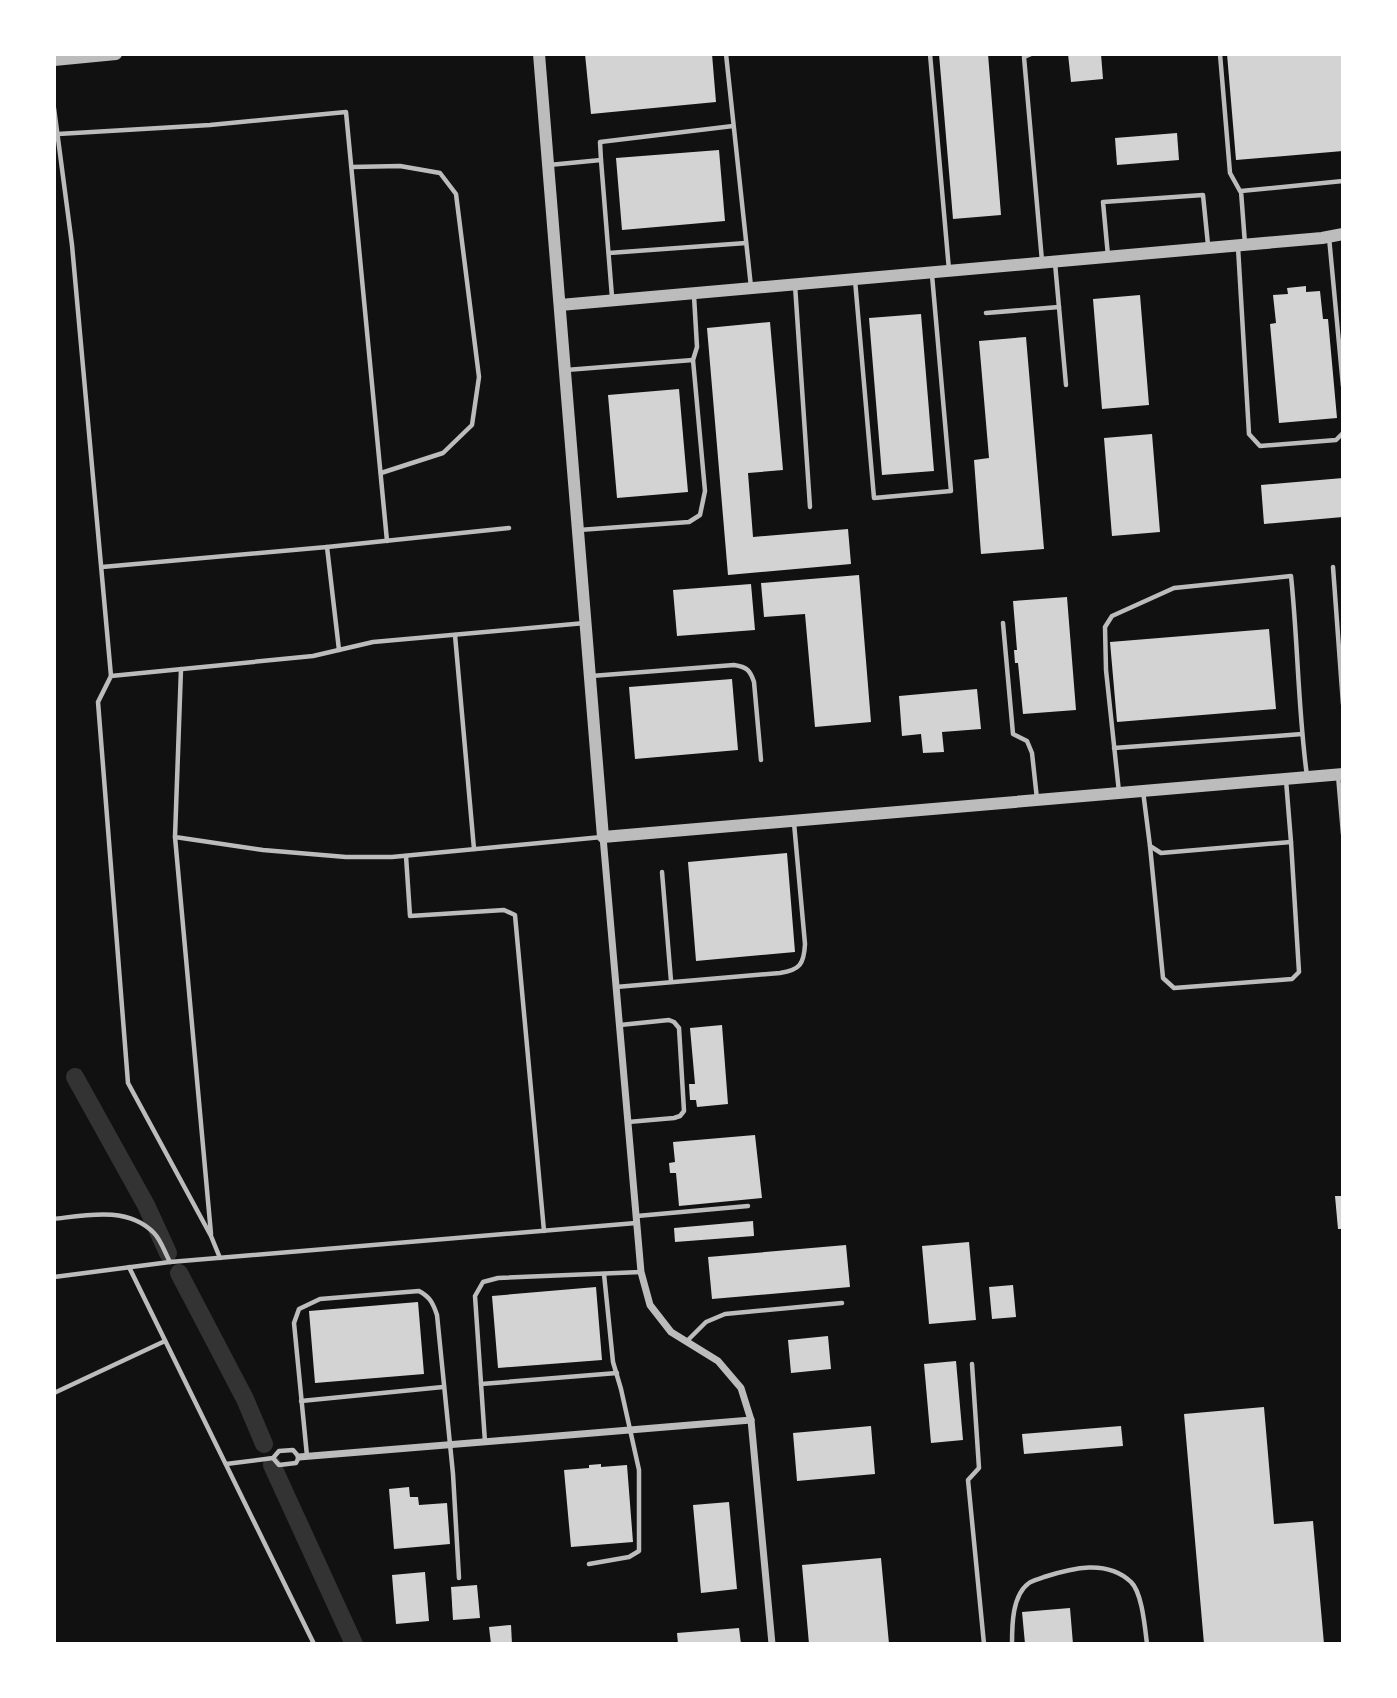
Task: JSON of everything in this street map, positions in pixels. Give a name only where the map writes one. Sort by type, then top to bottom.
[{"type":"street","points":[[54,60],[116,54]]},
{"type":"street","points":[[538,54],[641,1272],[650,1305],[671,1332],[718,1361],[741,1388],[751,1420],[772,1644]]},
{"type":"street","points":[[560,305],[1241,246],[1343,234]]},
{"type":"street","points":[[603,837],[1340,774]]},
{"type":"street","points":[[303,1457],[751,1420]]},
{"type":"lane","points":[[726,54],[752,288]]},
{"type":"lane","points":[[930,54],[949,271]]},
{"type":"lane","points":[[1031,54],[1024,57],[1048,262],[1059,307],[1066,385]]},
{"type":"lane","points":[[1220,54],[1230,173],[1241,192],[1249,434],[1260,446],[1336,440],[1343,432]]},
{"type":"lane","points":[[54,108],[72,245],[111,676],[98,702],[128,1083],[211,1236],[220,1258]]},
{"type":"lane","points":[[58,134],[210,125],[346,112],[387,541]]},
{"type":"lane","points":[[612,300],[600,142],[733,126]]},
{"type":"lane","points":[[548,165],[601,160]]},
{"type":"lane","points":[[352,167],[400,166],[440,173],[456,194],[480,377],[472,425],[443,453],[380,473]]},
{"type":"lane","points":[[1241,192],[1343,181]]},
{"type":"lane","points":[[1108,257],[1103,202],[1203,195],[1209,248]]},
{"type":"lane","points":[[1329,237],[1343,386]]},
{"type":"lane","points":[[609,253],[746,243]]},
{"type":"lane","points":[[855,279],[874,498],[951,491],[932,272]]},
{"type":"lane","points":[[795,285],[810,507]]},
{"type":"lane","points":[[578,530],[689,522],[700,515],[705,491],[693,360],[697,347],[693,293]]},
{"type":"lane","points":[[986,313],[1059,307]]},
{"type":"lane","points":[[565,370],[693,360]]},
{"type":"lane","points":[[102,567],[509,528]]},
{"type":"lane","points":[[327,547],[339,650]]},
{"type":"lane","points":[[1333,567],[1343,704]]},
{"type":"lane","points":[[1119,793],[1106,670],[1105,627],[1112,616],[1174,588],[1291,576],[1301,734],[1307,776]]},
{"type":"lane","points":[[111,676],[313,656],[373,642],[585,623]]},
{"type":"lane","points":[[1003,623],[1013,734],[1027,741],[1031,752],[1037,800]]},
{"type":"lane","points":[[455,635],[474,849]]},
{"type":"lane","points":[[590,676],[734,665],[743,667],[751,671],[754,682],[761,760]]},
{"type":"lane","points":[[181,669],[175,837],[211,1236]]},
{"type":"lane","points":[[1114,748],[1301,734]]},
{"type":"lane","points":[[1340,774],[1343,834]]},
{"type":"lane","points":[[1143,790],[1163,978],[1174,988],[1292,979],[1299,972],[1286,778]]},
{"type":"lane","points":[[615,987],[780,973],[794,971],[799,967],[804,957],[805,944],[793,820]]},
{"type":"lane","points":[[175,837],[263,850],[346,857],[406,856],[603,837]]},
{"type":"lane","points":[[1150,846],[1161,853],[1291,842]]},
{"type":"lane","points":[[406,856],[410,916],[504,910],[515,915],[544,1231]]},
{"type":"lane","points":[[662,872],[671,982]]},
{"type":"lane","points":[[619,1025],[669,1020],[679,1028],[684,1111],[674,1118],[628,1122]]},
{"type":"lane","points":[[54,1277],[170,1262],[544,1231],[748,1206]]},
{"type":"lane","points":[[54,1219],[105,1214],[137,1220],[155,1233],[170,1262]]},
{"type":"lane","points":[[128,1267],[314,1644]]},
{"type":"lane","points":[[485,1442],[475,1296],[483,1282],[498,1278],[641,1272]]},
{"type":"lane","points":[[589,1564],[629,1557],[639,1552],[639,1470],[613,1362],[604,1273]]},
{"type":"lane","points":[[273,1458],[279,1465],[296,1464],[303,1457],[295,1317],[305,1305],[320,1300],[418,1292],[428,1296],[437,1315],[453,1474],[459,1578]]},
{"type":"lane","points":[[686,1341],[706,1322],[725,1314],[842,1303]]},
{"type":"lane","points":[[54,1393],[165,1340]]},
{"type":"lane","points":[[972,1364],[979,1468],[968,1480],[984,1644]]},
{"type":"lane","points":[[481,1384],[617,1373]]},
{"type":"lane","points":[[301,1401],[443,1387]]},
{"type":"lane","points":[[226,1464],[273,1458],[279,1451],[293,1450],[303,1457]]},
{"type":"lane","points":[[1012,1644],[1012,1621],[1018,1597],[1028,1583],[1087,1566],[1120,1574],[1133,1583],[1143,1613],[1147,1644]]},
{"type":"building","points":[[585,54],[712,54],[716,102],[591,114]]},
{"type":"building","points":[[939,54],[988,54],[1001,215],[953,219]]},
{"type":"building","points":[[1068,54],[1101,54],[1103,79],[1071,82]]},
{"type":"building","points":[[1227,54],[1343,54],[1343,151],[1236,160]]},
{"type":"building","points":[[1177,133],[1179,160],[1117,165],[1115,138]]},
{"type":"building","points":[[719,150],[725,221],[622,230],[616,158]]},
{"type":"building","points":[[1306,286],[1306,292],[1320,291],[1323,319],[1328,319],[1337,418],[1279,423],[1270,324],[1276,323],[1273,295],[1288,294],[1287,288]]},
{"type":"building","points":[[1140,295],[1149,405],[1102,409],[1093,299]]},
{"type":"building","points":[[921,314],[934,471],[882,475],[869,318]]},
{"type":"building","points":[[770,322],[783,470],[748,473],[753,537],[848,529],[851,564],[728,575],[707,328]]},
{"type":"building","points":[[1026,337],[1044,549],[981,554],[974,460],[989,458],[979,341]]},
{"type":"building","points":[[679,389],[688,492],[617,498],[608,395]]},
{"type":"building","points":[[1152,434],[1160,532],[1112,536],[1104,438]]},
{"type":"building","points":[[1343,478],[1343,517],[1264,524],[1261,485]]},
{"type":"building","points":[[859,575],[871,722],[815,727],[805,614],[764,617],[761,583]]},
{"type":"building","points":[[751,584],[755,630],[677,636],[673,590]]},
{"type":"building","points":[[1067,597],[1076,710],[1023,714],[1018,663],[1015,663],[1014,650],[1017,650],[1013,601]]},
{"type":"building","points":[[1269,629],[1276,709],[1117,722],[1110,642]]},
{"type":"building","points":[[732,679],[738,750],[635,759],[629,687]]},
{"type":"building","points":[[977,689],[981,729],[942,732],[944,752],[923,753],[921,734],[902,736],[899,696]]},
{"type":"building","points":[[787,853],[795,952],[696,961],[688,862]]},
{"type":"building","points":[[722,1025],[728,1104],[697,1107],[696,1100],[690,1100],[689,1084],[695,1084],[690,1028]]},
{"type":"building","points":[[755,1135],[762,1198],[679,1206],[676,1173],[670,1173],[669,1163],[675,1162],[673,1142]]},
{"type":"building","points":[[1335,1196],[1343,1196],[1343,1229],[1338,1229]]},
{"type":"building","points":[[753,1221],[754,1236],[675,1242],[674,1228]]},
{"type":"building","points":[[969,1242],[976,1320],[929,1324],[922,1246]]},
{"type":"building","points":[[846,1245],[850,1287],[712,1299],[708,1257]]},
{"type":"building","points":[[1013,1285],[1016,1317],[992,1319],[989,1287]]},
{"type":"building","points":[[596,1287],[602,1360],[498,1368],[492,1296]]},
{"type":"building","points":[[418,1302],[424,1374],[315,1383],[309,1311]]},
{"type":"building","points":[[828,1336],[831,1369],[791,1373],[788,1340]]},
{"type":"building","points":[[956,1361],[963,1440],[931,1443],[924,1364]]},
{"type":"building","points":[[1264,1407],[1274,1524],[1313,1521],[1324,1644],[1204,1644],[1184,1414]]},
{"type":"building","points":[[871,1426],[875,1474],[797,1481],[793,1433]]},
{"type":"building","points":[[1121,1426],[1123,1446],[1024,1454],[1022,1434]]},
{"type":"building","points":[[601,1464],[601,1467],[627,1465],[633,1542],[571,1547],[564,1470]]},
{"type":"building","points":[[409,1487],[410,1497],[418,1497],[419,1505],[447,1503],[450,1544],[394,1549],[389,1489]]},
{"type":"building","points":[[729,1502],[737,1589],[701,1593],[693,1505]]},
{"type":"building","points":[[881,1558],[889,1644],[809,1644],[802,1565]]},
{"type":"building","points":[[425,1572],[429,1621],[396,1624],[392,1575]]},
{"type":"building","points":[[477,1585],[480,1618],[453,1620],[451,1587]]},
{"type":"building","points":[[1070,1608],[1073,1644],[1025,1644],[1022,1612]]},
{"type":"building","points":[[511,1625],[512,1644],[491,1644],[489,1627]]},
{"type":"building","points":[[739,1628],[741,1644],[678,1644],[677,1633]]},
{"type":"waterway","points":[[75,1077],[146,1205],[168,1253]]},
{"type":"waterway","points":[[179,1273],[245,1399],[264,1444]]},
{"type":"waterway","points":[[272,1465],[354,1644]]}]
